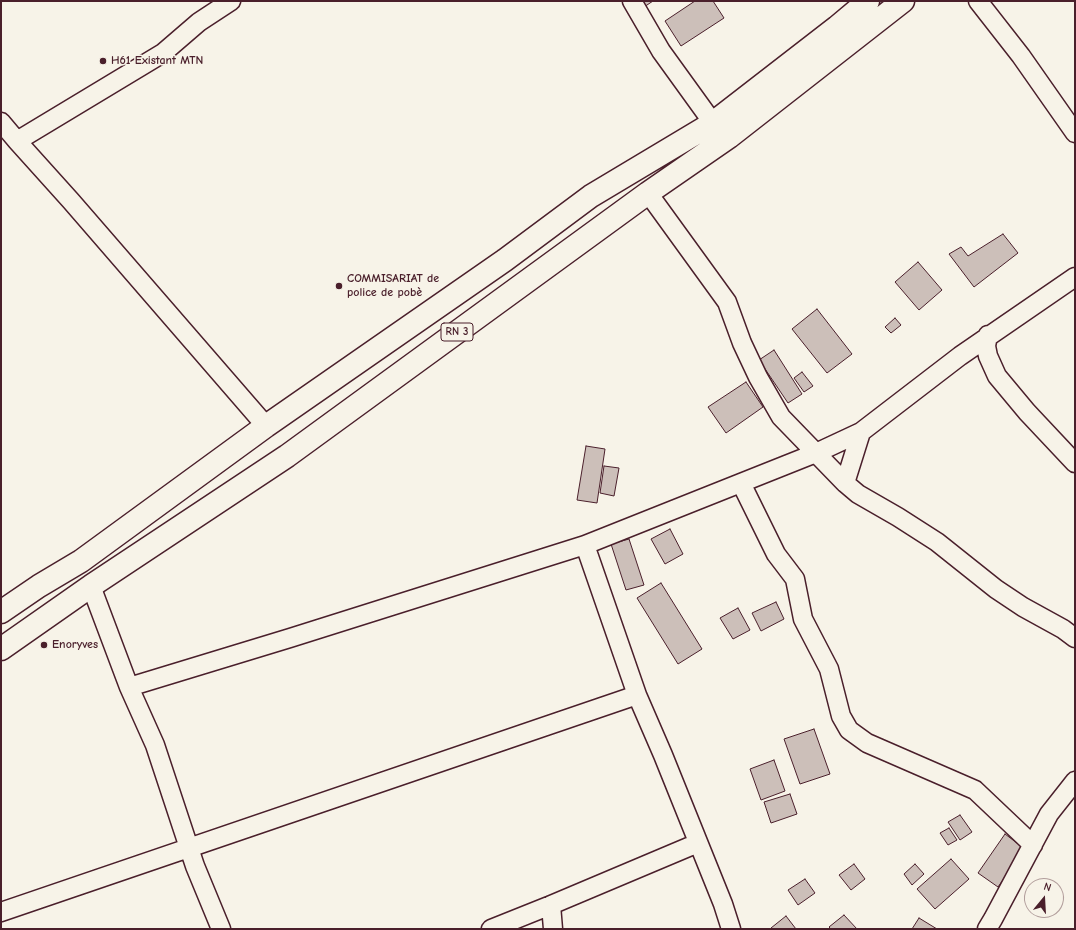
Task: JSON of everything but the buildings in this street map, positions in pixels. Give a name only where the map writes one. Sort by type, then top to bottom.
[{"type":"main road","name":"RN 3","points":[[1,612],[39,586],[81,562],[266,426],[505,260],[591,196],[713,123],[837,27],[868,1]]},
{"type":"main road","name":"RN 3","points":[[1,649],[91,586],[287,456],[648,193],[729,137],[903,1]]},
{"type":"street","points":[[17,141],[163,53],[199,22],[231,1]]},
{"type":"street","points":[[632,1],[661,51],[713,123]]},
{"type":"street","points":[[978,1],[1022,56],[1075,133]]},
{"type":"street","points":[[1,122],[72,201],[266,426]]},
{"type":"street","points":[[648,193],[727,302],[742,343],[758,377],[781,416],[816,453],[845,483],[858,494],[937,542],[1007,596],[1023,607],[1063,629],[1075,638]]},
{"type":"street","points":[[129,687],[585,545],[816,453],[861,432],[988,335],[1075,277]]},
{"type":"street","points":[[988,335],[986,346],[988,356],[997,376],[1027,412],[1075,463]]},
{"type":"street","points":[[845,483],[861,432]]},
{"type":"street","points":[[741,483],[776,554],[795,579],[803,619],[829,669],[841,716],[849,730],[868,743],[975,790],[1033,845]]},
{"type":"street","points":[[585,545],[637,695],[663,755],[731,929]]},
{"type":"street","points":[[91,586],[129,687],[154,745],[195,866],[221,929]]},
{"type":"street","points":[[1,912],[637,695]]},
{"type":"street","points":[[987,929],[1050,814],[1075,781]]},
{"type":"street","points":[[490,929],[698,843]]},
{"type":"street","points":[[551,905],[554,929]]},
{"type":"place","name":"H61 Existant MTN","points":[[103,61]]},
{"type":"place","name":"COMMISARIAT de police de pobè","points":[[339,286]]},
{"type":"place","name":"Enoryves","points":[[44,645]]}]
